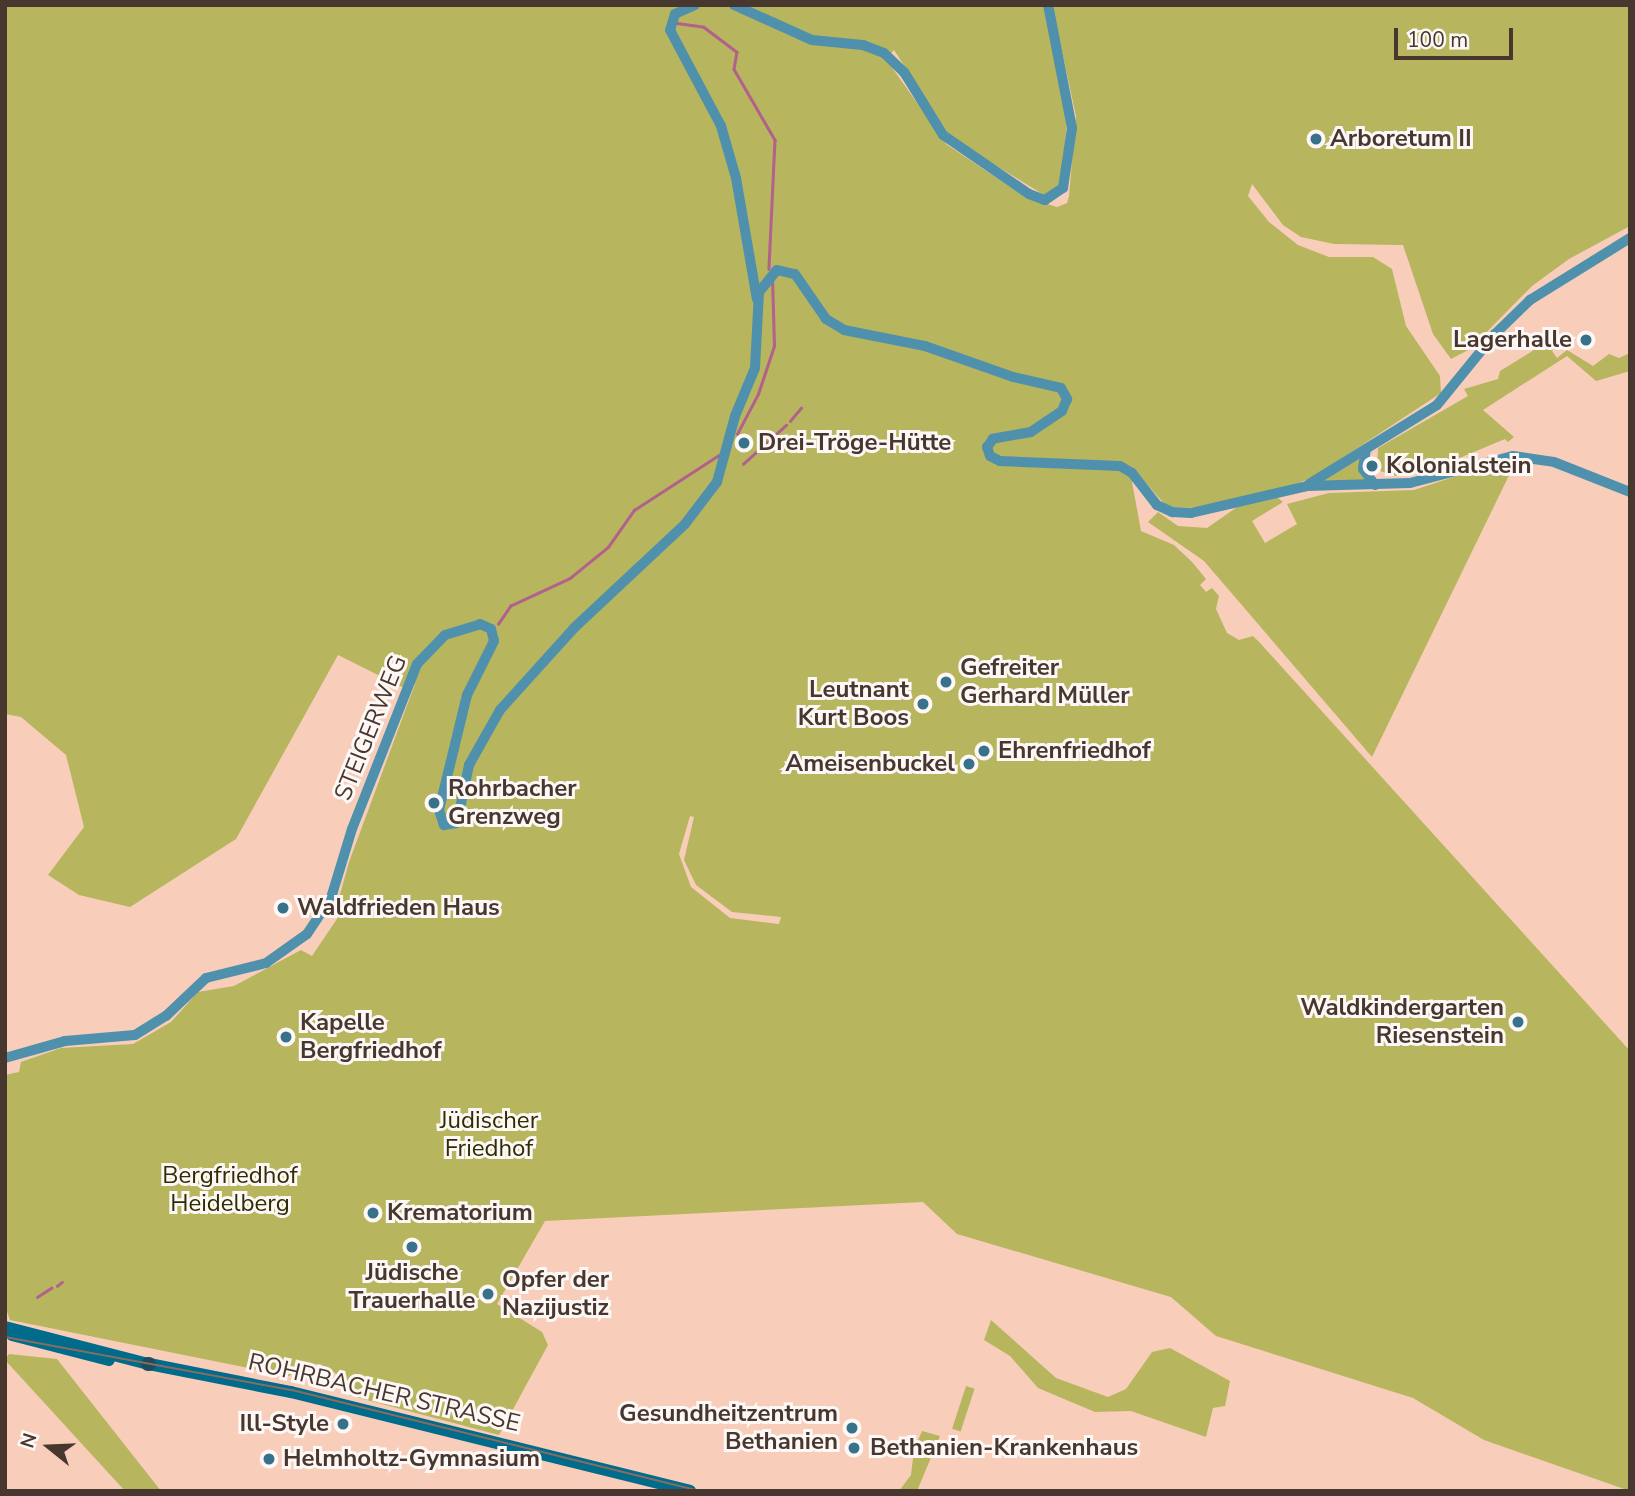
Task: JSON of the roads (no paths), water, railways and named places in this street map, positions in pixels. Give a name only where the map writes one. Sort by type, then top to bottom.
[{"type":"main road","name":"ROHRBACHER STRASSE","points":[[5,1330],[148,1364],[301,1395],[690,1491]]},
{"type":"street","points":[[695,5],[675,14],[670,30],[722,126],[736,178],[757,302]]},
{"type":"street","points":[[734,5],[812,40],[863,45],[884,53],[904,72],[929,118],[947,138],[1032,196],[1048,200],[1063,188],[1072,128],[1048,5]]},
{"type":"street","points":[[1307,486],[1443,400],[1495,334],[1538,294],[1630,238]]},
{"type":"street","points":[[757,302],[767,278],[777,270],[789,270],[827,318],[844,330],[925,345],[1063,390],[1066,406],[1052,420],[1031,432],[991,441],[988,453],[996,460],[1120,466],[1132,473],[1157,505],[1180,514],[1307,486],[1424,481],[1489,459],[1513,456],[1554,462],[1630,492]]},
{"type":"street","name":"STEIGERWEG","points":[[5,1059],[65,1041],[135,1035],[166,1016],[206,978],[266,963],[306,934],[331,898],[352,829],[417,664],[445,635],[480,624],[491,629],[494,641],[463,708],[439,810],[444,825],[457,823],[469,765],[500,710],[574,628],[685,524],[717,482],[735,416],[756,365],[757,302]]},
{"type":"street","points":[[1366,449],[1363,470],[1375,485]]},
{"type":"waterway","points":[[677,23],[704,27],[737,52],[734,69],[775,140],[769,269]]},
{"type":"waterway","points":[[737,434],[758,394],[774,346],[772,280]]},
{"type":"waterway","points":[[790,421],[801,408]]},
{"type":"waterway","points":[[743,464],[786,425]]},
{"type":"waterway","points":[[498,624],[510,606],[570,578],[608,547],[634,510],[719,455]]},
{"type":"waterway","points":[[57,1286],[62,1282]]},
{"type":"waterway","points":[[37,1297],[51,1288]]},
{"type":"tram line","points":[[5,1337],[292,1390],[699,1491]]},
{"type":"place","name":"Arboretum II","points":[[1316,139]]},
{"type":"place","name":"Lagerhalle","points":[[1586,340]]},
{"type":"place","name":"Drei-Tröge-Hütte","points":[[744,443]]},
{"type":"place","name":"Kolonialstein","points":[[1372,466]]},
{"type":"place","name":"Gefreiter Gerhard Müller","points":[[946,682]]},
{"type":"place","name":"Leutnant Kurt Boos","points":[[923,704]]},
{"type":"place","name":"Ehrenfriedhof","points":[[984,751]]},
{"type":"place","name":"Ameisenbuckel","points":[[969,764]]},
{"type":"place","name":"Rohrbacher Grenzweg","points":[[434,803]]},
{"type":"place","name":"Waldfrieden Haus","points":[[283,908]]},
{"type":"place","name":"Waldkindergarten Riesenstein","points":[[1518,1022]]},
{"type":"place","name":"Kapelle Bergfriedhof","points":[[286,1037]]},
{"type":"place","name":"Krematorium","points":[[373,1213]]},
{"type":"place","name":"Jüdische Trauerhalle","points":[[412,1247]]},
{"type":"place","name":"Opfer der Nazijustiz","points":[[488,1294]]},
{"type":"place","name":"Ill-Style","points":[[343,1424]]},
{"type":"place","name":"Gesundheitzentrum Bethanien","points":[[852,1428]]},
{"type":"place","name":"Bethanien-Krankenhaus","points":[[854,1448]]},
{"type":"place","name":"Helmholtz-Gymnasium","points":[[269,1459]]},
{"type":"park label","name":"Jüdischer Friedhof","points":[[489,1135]]},
{"type":"park label","name":"Bergfriedhof Heidelberg","points":[[230,1190]]}]
